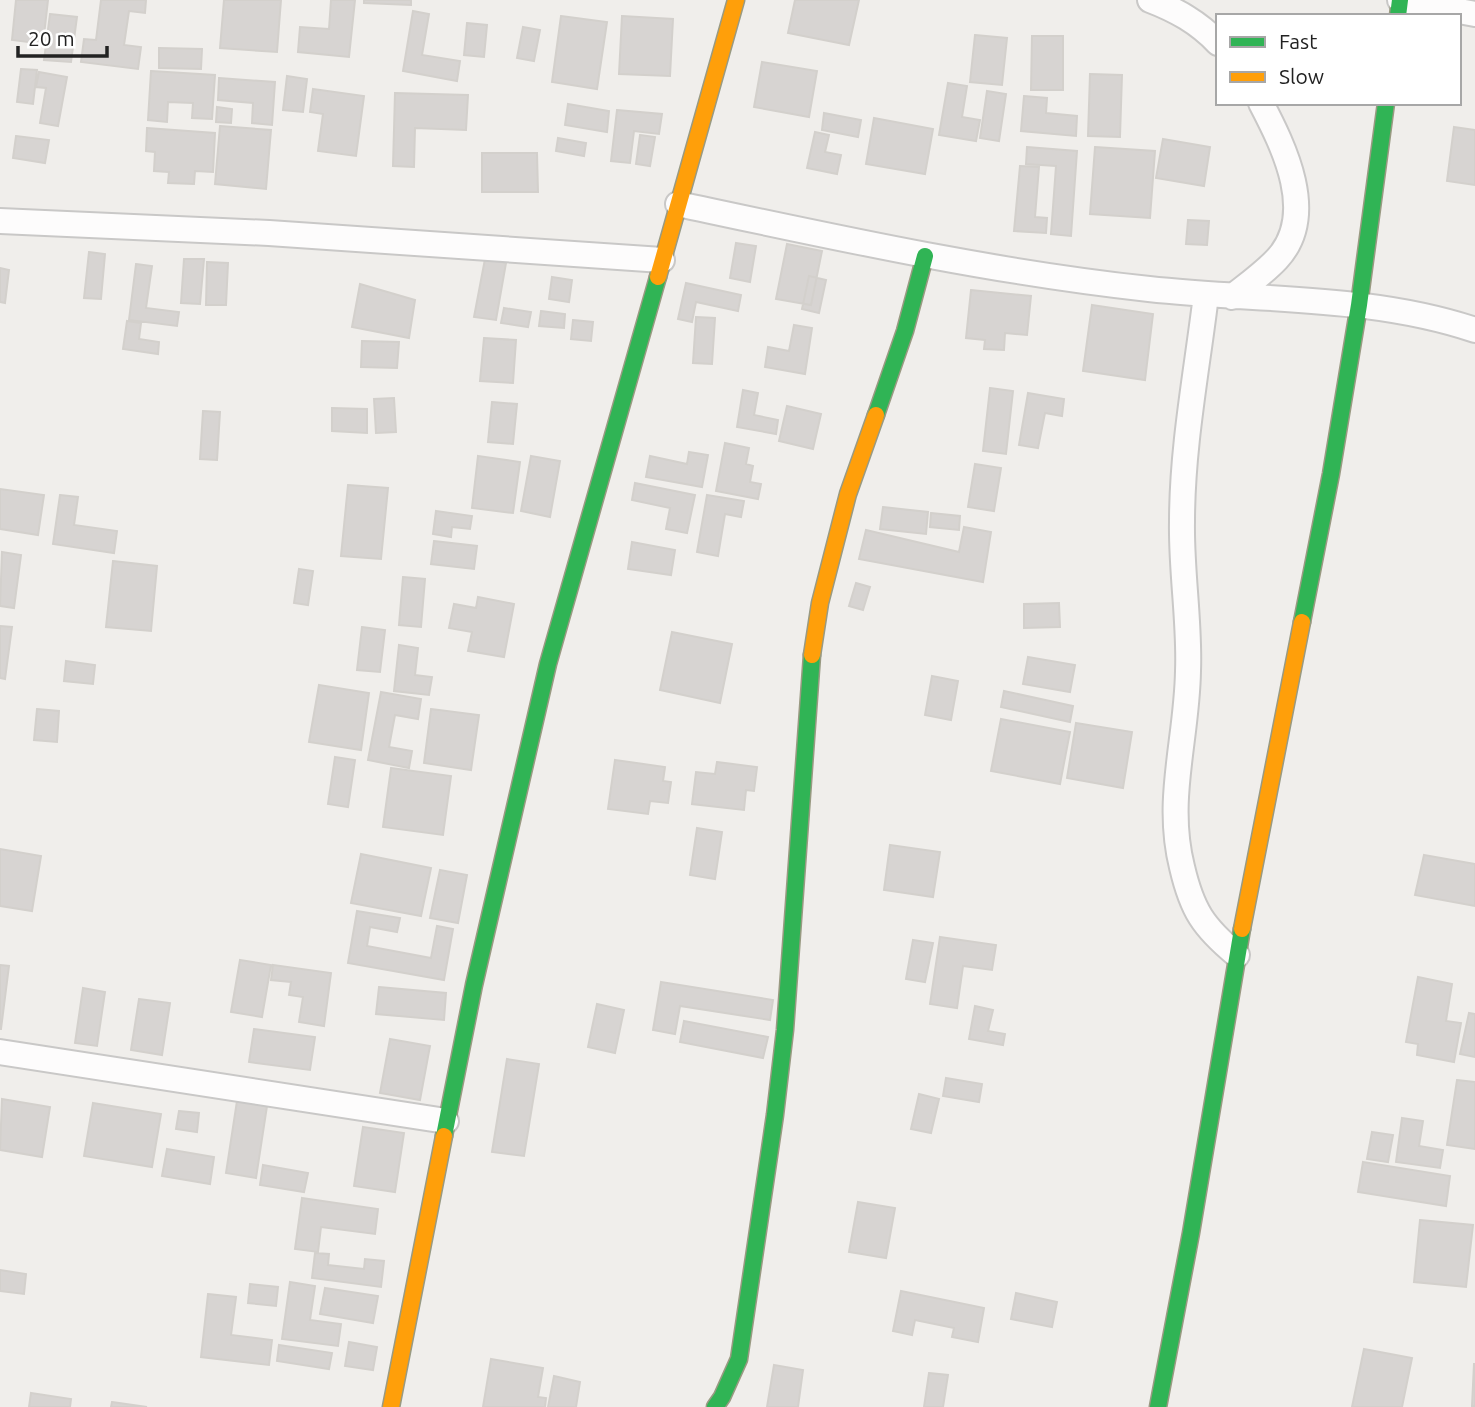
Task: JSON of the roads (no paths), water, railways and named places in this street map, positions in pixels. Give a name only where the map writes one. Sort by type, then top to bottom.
[{"type":"street","points":[[391,1407],[474,985],[548,664],[736,0]]},
{"type":"street","points":[[1150,0],[1169,7],[1202,26],[1216,41]]},
{"type":"street","points":[[1400,0],[1475,14]]},
{"type":"street","points":[[1232,297],[1279,258],[1293,233],[1296,190],[1281,141],[1262,105]]},
{"type":"street","points":[[1158,1407],[1191,1233],[1237,955],[1331,474],[1359,305],[1386,105]]},
{"type":"street","points":[[678,204],[925,256],[1146,289],[1359,305],[1427,316],[1475,330]]},
{"type":"street","points":[[0,221],[269,233],[662,260]]},
{"type":"street","points":[[715,1407],[739,1359],[775,1115],[789,976],[812,650],[820,603],[848,494],[905,331],[925,256]]},
{"type":"street","points":[[1206,295],[1184,476],[1182,562],[1189,670],[1185,724],[1176,775],[1175,812],[1181,864],[1191,902],[1212,934],[1237,955]]},
{"type":"street","points":[[0,1052],[446,1121]]}]
